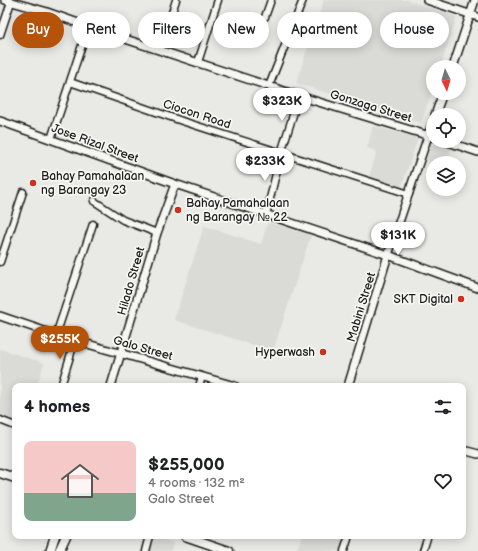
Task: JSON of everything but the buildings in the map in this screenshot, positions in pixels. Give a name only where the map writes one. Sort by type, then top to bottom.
[{"type":"main road","points":[[0,473],[12,477]]},
{"type":"main road","points":[[51,548],[60,550],[65,539]]},
{"type":"main road","points":[[194,539],[229,551]]},
{"type":"street","points":[[160,50],[176,0]]},
{"type":"street","points":[[198,62],[218,0]]},
{"type":"street","points":[[267,12],[271,0]]},
{"type":"street","points":[[270,86],[304,0]]},
{"type":"street","points":[[427,0],[478,17]]},
{"type":"street","points":[[455,60],[475,0]]},
{"type":"street","points":[[0,35],[8,1]]},
{"type":"street","name":"Gonzaga Street","points":[[8,1],[72,21]]},
{"type":"street","name":"Gonzaga Street","points":[[130,40],[299,96],[426,135]]},
{"type":"street","points":[[51,139],[81,48]]},
{"type":"street","name":"Ciocon Road","points":[[70,82],[182,121],[409,194]]},
{"type":"street","points":[[266,216],[281,153],[299,96]]},
{"type":"street","name":"Jose Rizal Street","points":[[0,121],[266,216],[388,255],[478,288]]},
{"type":"street","name":"Mabini Street","points":[[349,383],[388,255],[426,147]]},
{"type":"street","points":[[466,148],[478,152]]},
{"type":"street","name":"Hilado Street","points":[[112,383],[157,233],[175,184]]},
{"type":"street","points":[[0,262],[23,192]]},
{"type":"street","points":[[94,201],[123,220],[157,233]]},
{"type":"street","points":[[56,335],[93,224]]},
{"type":"street","name":"Galo Street","points":[[0,316],[56,335],[224,383]]},
{"type":"street","points":[[62,383],[75,340]]},
{"type":"street","points":[[200,383],[202,377]]},
{"type":"street","points":[[0,420],[12,425]]},
{"type":"street","points":[[466,451],[478,454]]},
{"type":"street","points":[[146,551],[149,539]]},
{"type":"street","points":[[344,551],[348,539]]},
{"type":"street","points":[[423,551],[427,539]]},
{"type":"shaded area","points":[[324,0],[407,0],[442,12],[380,12],[380,48],[446,48],[442,60],[426,60],[426,100],[429,100],[421,123],[296,83],[308,48],[372,48],[372,12],[320,12]]},
{"type":"shaded area","points":[[449,14],[457,17],[449,41]]},
{"type":"shaded area","points":[[373,126],[418,138],[401,188],[369,177],[377,151],[367,148]]},
{"type":"shaded area","points":[[430,148],[451,149],[449,156],[427,156]]},
{"type":"shaded area","points":[[268,222],[311,235],[273,351],[174,320],[204,226],[261,244]]},
{"type":"shaded area","points":[[0,349],[44,363],[38,383],[12,383],[12,421],[0,416]]},
{"type":"shaded area","points":[[152,539],[162,539],[173,543],[171,551],[148,551]]},
{"type":"shaded area","points":[[301,539],[345,539],[341,551],[296,551]]},
{"type":"place","name":"Bahay Pamahalaan ng Barangay 23","points":[[33,183]]},
{"type":"place","name":"Bahay Pamahalaan ng Barangay № 22","points":[[178,210]]},
{"type":"place","name":"SKT Digital","points":[[461,299]]},
{"type":"place","name":"Hyperwash","points":[[323,352]]}]
